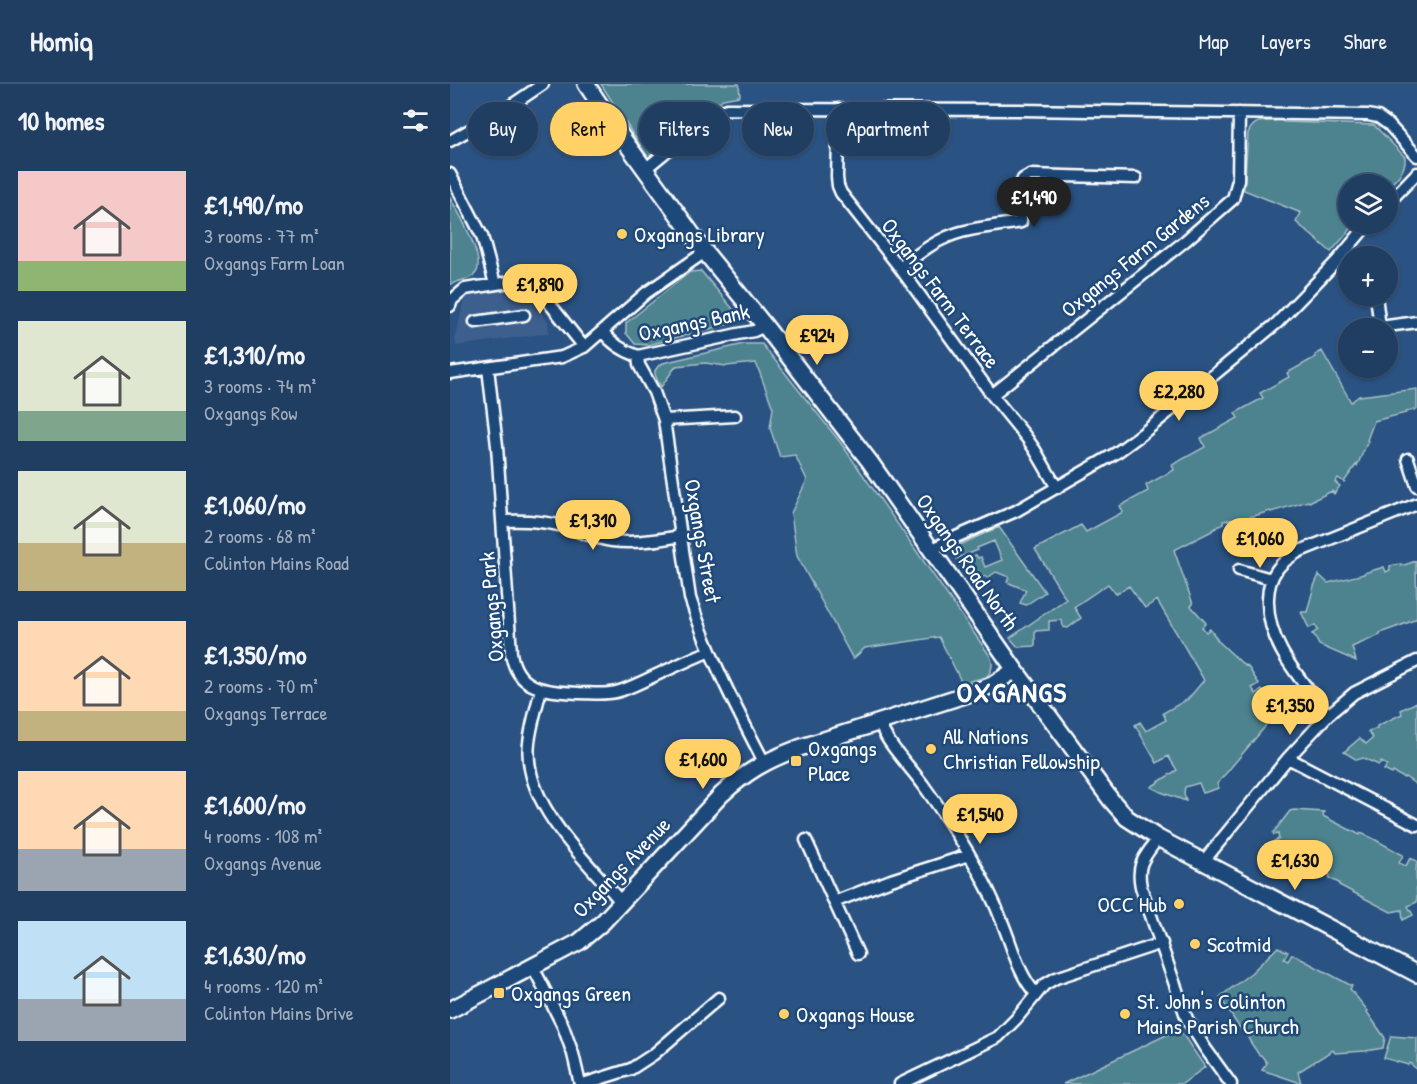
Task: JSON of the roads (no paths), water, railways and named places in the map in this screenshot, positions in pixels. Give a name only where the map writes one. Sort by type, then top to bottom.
[{"type":"street","points":[[450,141],[506,109],[543,84]]},
{"type":"street","name":"Oxgangs Road North","points":[[586,84],[644,170],[705,252],[870,462],[1068,743],[1120,812],[1134,824],[1158,838],[1417,974]]},
{"type":"street","points":[[644,170],[720,110],[826,109]]},
{"type":"street","points":[[950,110],[1368,115],[1378,117],[1389,125],[1417,156]]},
{"type":"street","name":"Oxgangs Farm Gardens","points":[[992,395],[1185,241],[1233,199],[1238,180],[1239,113]]},
{"type":"street","name":"Oxgangs Farm Terrace","points":[[838,156],[838,186],[841,193],[900,268],[1035,450],[1057,488]]},
{"type":"street","points":[[1398,192],[1417,173]]},
{"type":"street","points":[[450,174],[482,236],[495,284]]},
{"type":"street","points":[[900,268],[943,238],[957,233],[1021,222],[1020,186],[1023,179],[1030,175],[1136,178]]},
{"type":"street","name":"Oxgangs Bank","points":[[450,373],[562,357],[584,347],[646,293],[705,252]]},
{"type":"street","points":[[932,550],[949,540],[1016,511],[1116,453],[1277,323],[1338,265]]},
{"type":"street","points":[[450,306],[452,300],[465,289],[516,280],[529,281],[535,285],[584,347]]},
{"type":"street","points":[[475,322],[524,315]]},
{"type":"street","points":[[1398,325],[1417,322]]},
{"type":"street","name":"Oxgangs Bank","points":[[603,332],[609,341],[626,352],[638,356],[754,331],[765,326]]},
{"type":"street","name":"Oxgangs Street","points":[[638,356],[639,365],[654,392],[664,420],[690,598],[710,651],[764,762]]},
{"type":"street","name":"Oxgangs Park","points":[[488,368],[497,446],[511,652],[513,664],[523,679],[541,689]]},
{"type":"street","points":[[664,420],[735,416]]},
{"type":"street","points":[[1408,459],[1417,486]]},
{"type":"street","points":[[1328,715],[1300,678],[1272,632],[1268,606],[1271,579],[1279,566],[1300,551],[1417,504]]},
{"type":"street","points":[[503,521],[517,520],[563,526],[609,541],[644,541],[681,536]]},
{"type":"street","points":[[1239,570],[1271,579]]},
{"type":"street","points":[[621,902],[572,844],[542,802],[535,787],[530,769],[529,743],[541,689],[602,694],[617,692],[710,651]]},
{"type":"street","points":[[1203,862],[1288,758],[1328,715],[1354,693],[1417,661]]},
{"type":"street","name":"Oxgangs Avenue","points":[[450,1010],[579,942],[603,922],[721,795],[739,778],[764,762],[799,748],[974,692],[992,685],[1016,670]]},
{"type":"street","points":[[879,722],[886,736],[933,798],[984,880],[1023,976],[1036,994]]},
{"type":"street","points":[[1288,758],[1417,825]]},
{"type":"street","points":[[1158,838],[1139,869],[1141,887],[1191,1027],[1231,1084]]},
{"type":"street","points":[[806,840],[858,954]]},
{"type":"street","points":[[834,902],[891,880],[969,855]]},
{"type":"street","points":[[900,1084],[998,1036],[1016,1019],[1044,985],[1056,978],[1162,944]]},
{"type":"street","points":[[533,967],[563,1026],[582,1084],[631,1069],[654,1054],[719,998]]},
{"type":"place","name":"Oxgangs Library","points":[[622,234]]},
{"type":"place","name":"All Nations Christian Fellowship","points":[[931,749]]},
{"type":"place","name":"Oxgangs Place","points":[[796,761]]},
{"type":"place","name":"OCC Hub","points":[[1179,904]]},
{"type":"place","name":"Scotmid","points":[[1195,944]]},
{"type":"place","name":"Oxgangs Green","points":[[499,993]]},
{"type":"place","name":"Oxgangs House","points":[[784,1014]]},
{"type":"place","name":"St. John's Colinton Mains Parish Church","points":[[1125,1014]]},
{"type":"district","name":"OXGANGS","points":[[1012,692]]}]
